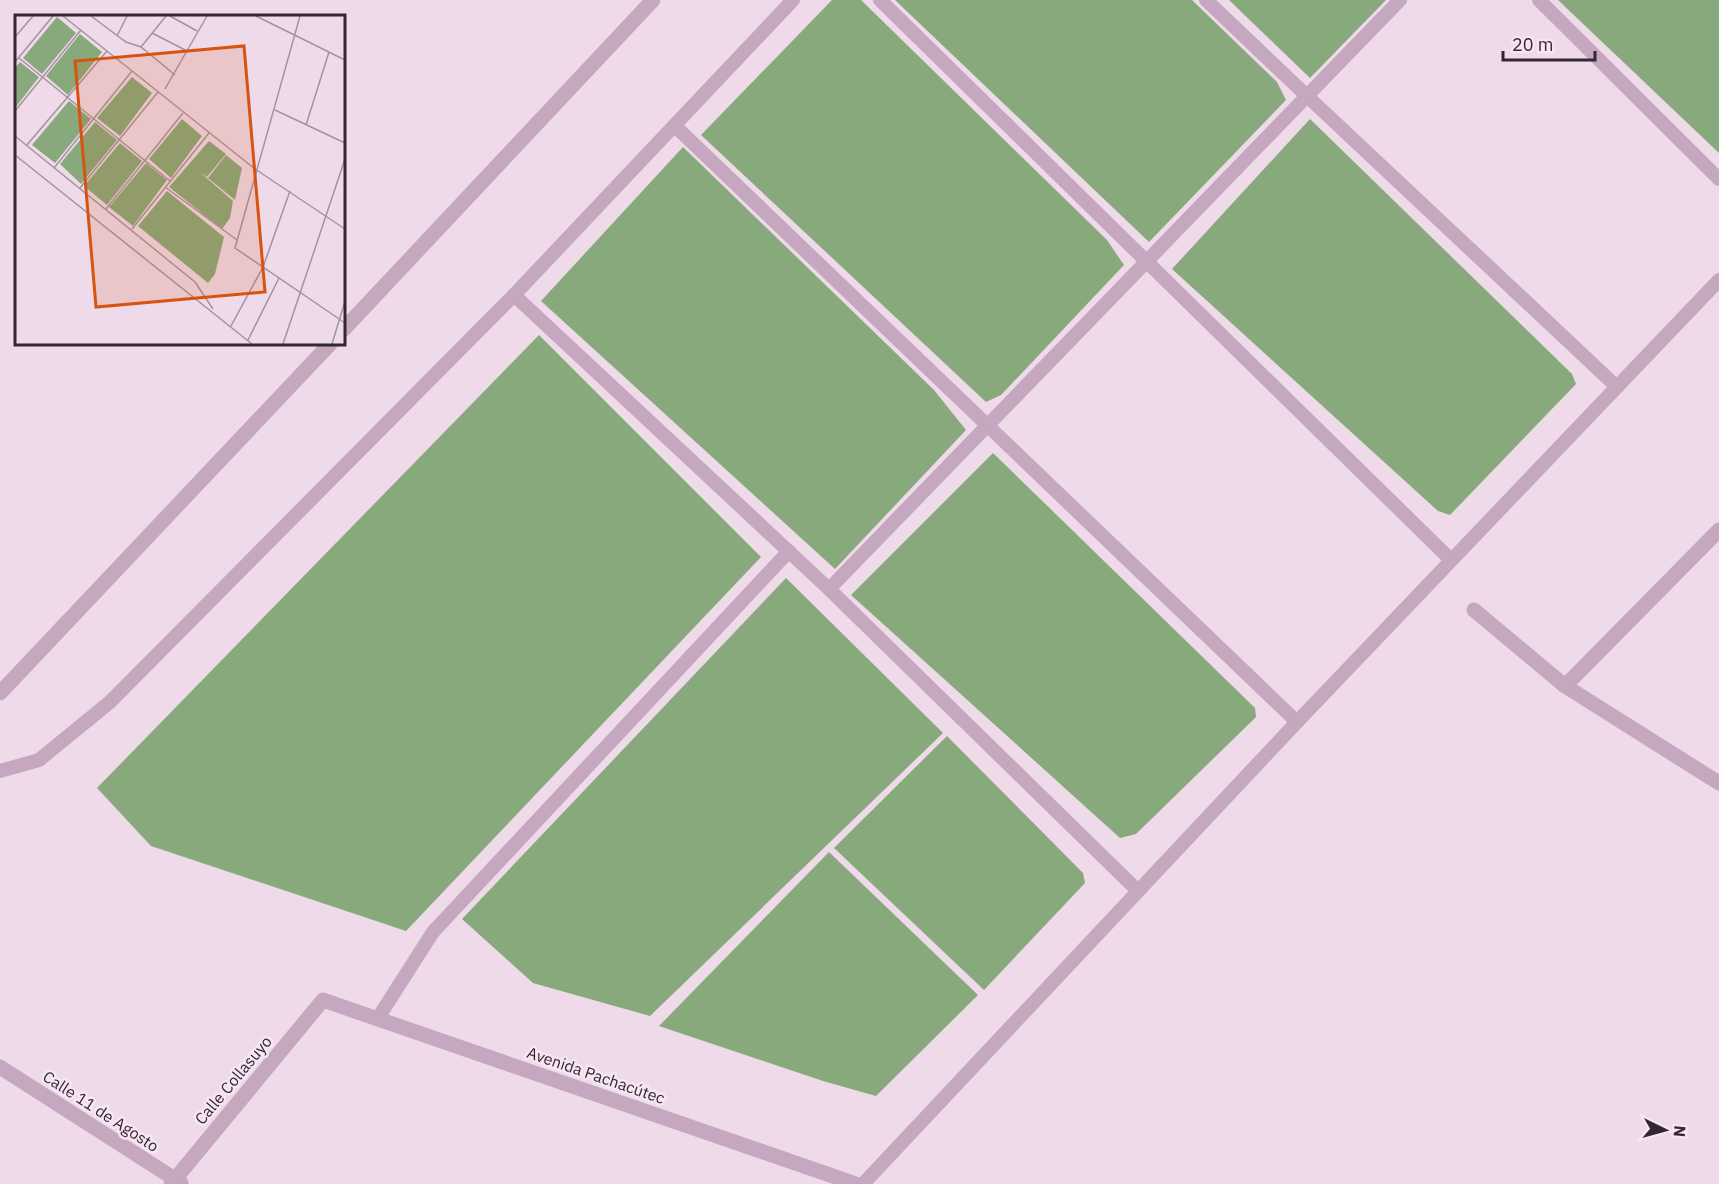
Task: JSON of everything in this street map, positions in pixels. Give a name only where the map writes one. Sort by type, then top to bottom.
[{"type":"street","points":[[345,328],[653,0]]},
{"type":"street","points":[[0,693],[329,345]]},
{"type":"street","points":[[1565,686],[1719,530]]},
{"type":"street","points":[[1474,610],[1565,686],[1719,783]]},
{"type":"street","name":"Avenida Pachacútec","points":[[323,1000],[856,1184]]},
{"type":"street","name":"Calle Collasuyo","points":[[177,1182],[323,1000]]},
{"type":"street","name":"Calle 11 de Agosto","points":[[0,1068],[177,1182]]},
{"type":"lane","points":[[0,771],[39,760],[110,702],[514,295],[793,0]]},
{"type":"lane","points":[[880,0],[1451,560]]},
{"type":"lane","points":[[1206,0],[1617,387]]},
{"type":"lane","points":[[829,589],[1400,0]]},
{"type":"lane","points":[[1539,0],[1719,179]]},
{"type":"lane","points":[[675,126],[1297,722]]},
{"type":"lane","points":[[863,1184],[1297,722],[1719,280]]},
{"type":"lane","points":[[514,295],[829,589],[1138,891]]},
{"type":"lane","points":[[378,1018],[433,932],[789,551]]},
{"type":"shaded area","points":[[832,0],[861,0],[1107,240],[1124,265],[1001,395],[986,402],[701,135]]},
{"type":"shaded area","points":[[895,0],[1192,0],[1277,82],[1286,100],[1149,242]]},
{"type":"shaded area","points":[[1229,0],[1386,0],[1310,78]]},
{"type":"shaded area","points":[[1558,0],[1719,0],[1719,153]]},
{"type":"shaded area","points":[[1310,119],[1572,374],[1576,384],[1450,515],[1438,511],[1172,269]]},
{"type":"shaded area","points":[[683,147],[934,390],[966,430],[835,569],[541,301]]},
{"type":"shaded area","points":[[539,335],[761,557],[406,931],[151,846],[97,788]]},
{"type":"shaded area","points":[[993,453],[1255,708],[1256,717],[1136,834],[1120,838],[851,595]]},
{"type":"shaded area","points":[[786,578],[943,733],[650,1016],[533,983],[462,919]]},
{"type":"shaded area","points":[[947,736],[1083,873],[1085,883],[984,990],[834,848]]},
{"type":"shaded area","points":[[829,852],[978,995],[876,1096],[823,1081],[659,1026]]}]
